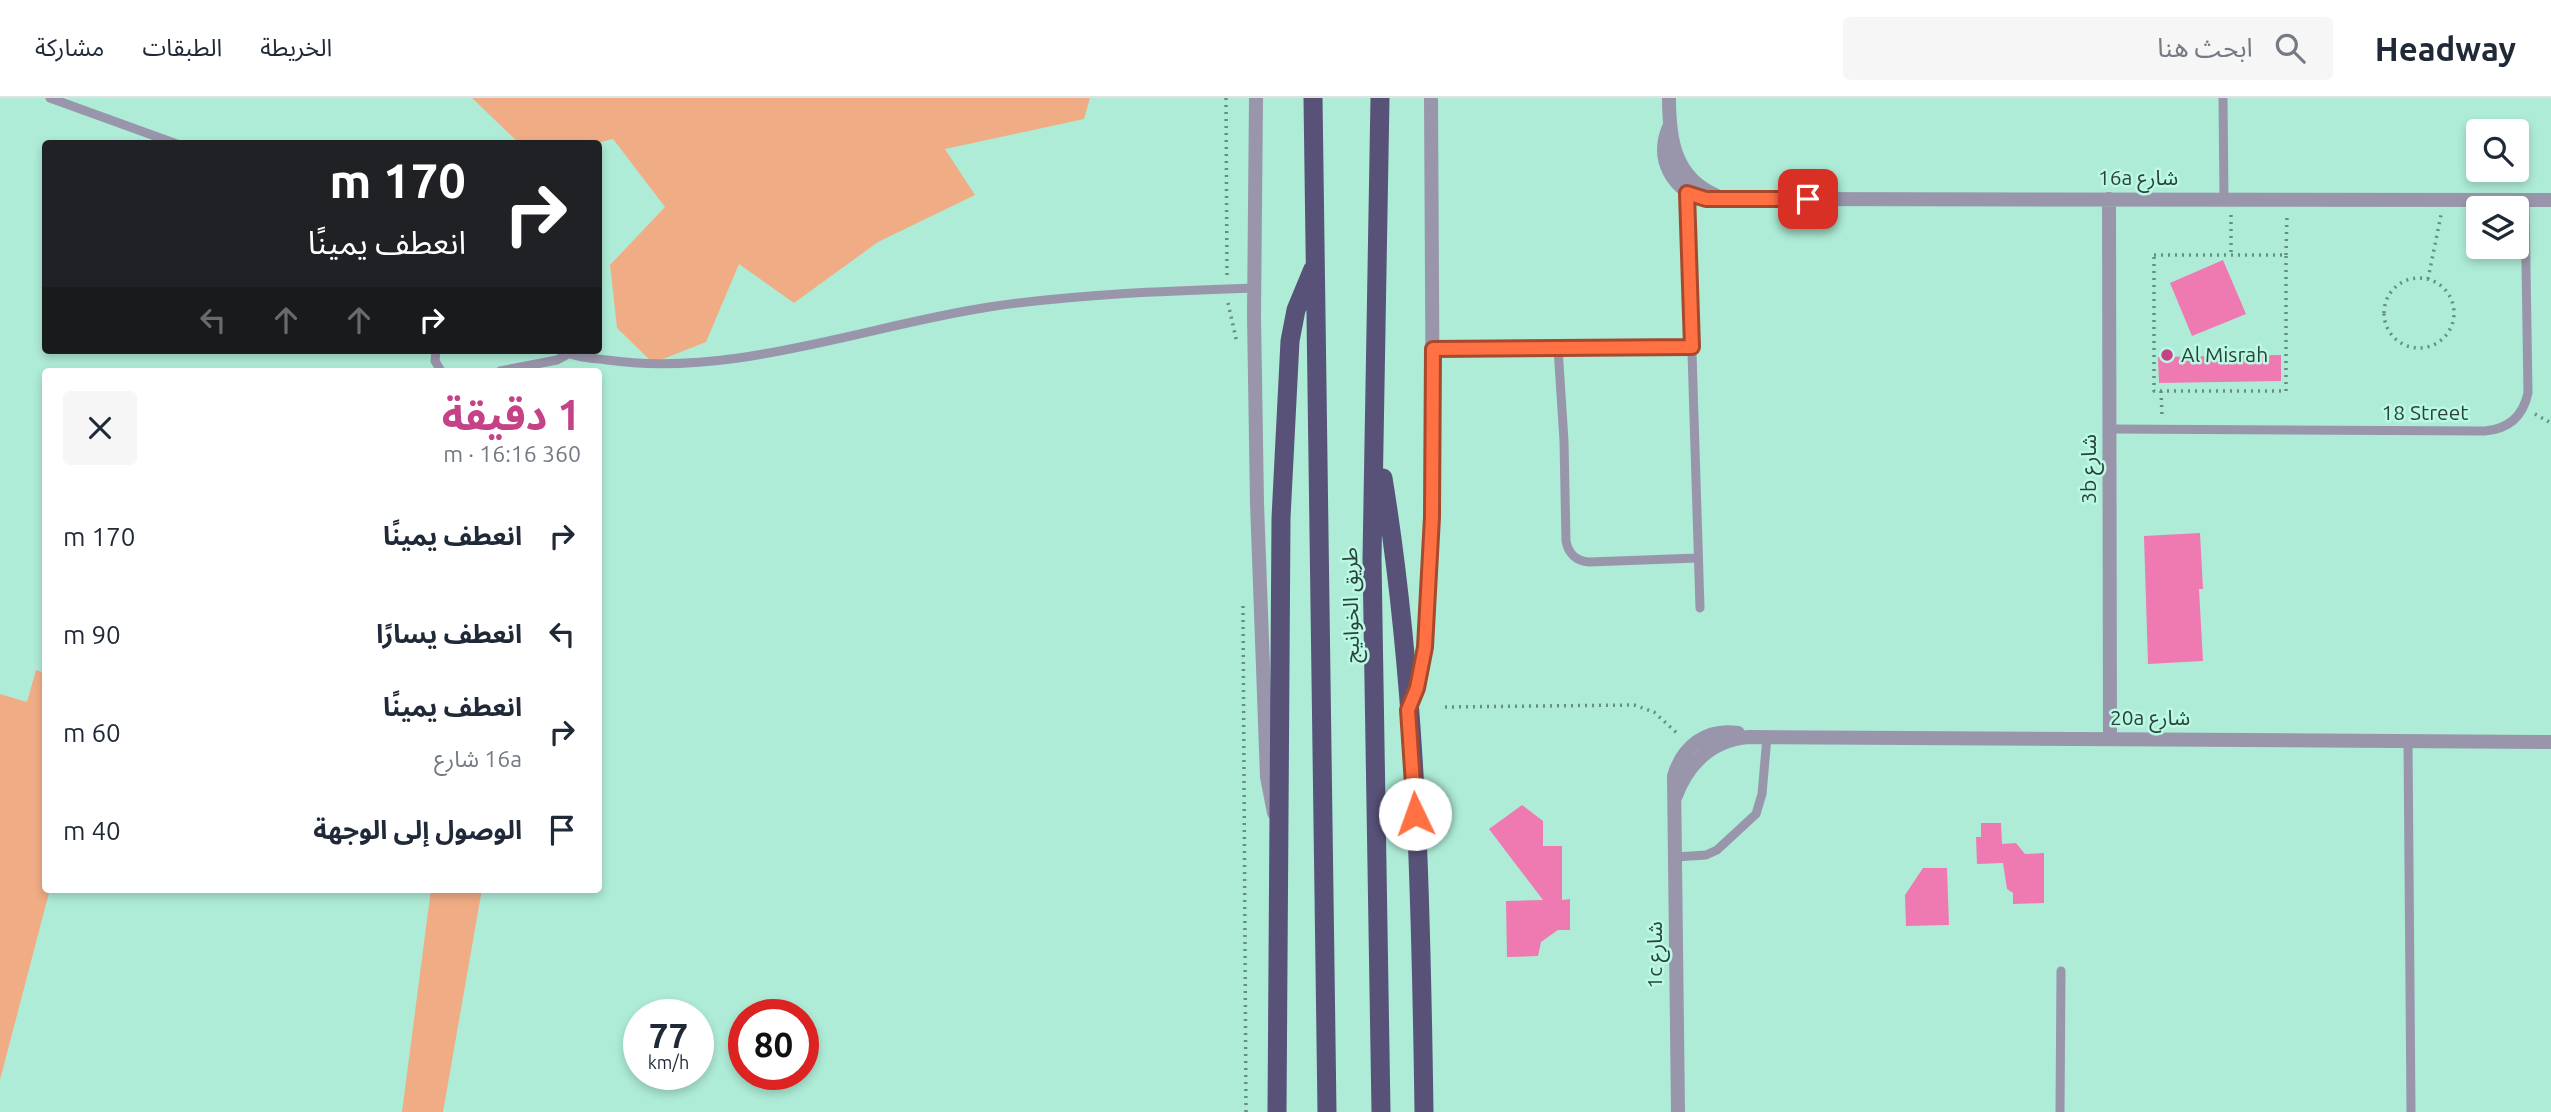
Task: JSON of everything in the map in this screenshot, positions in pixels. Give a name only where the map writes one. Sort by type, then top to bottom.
[{"type":"highway","name":"طريق الخوانيج","points":[[1313,98],[1327,1112]]},
{"type":"highway","name":"طريق الخوانيج","points":[[1380,98],[1372,559],[1381,1112]]},
{"type":"highway","points":[[1277,1112],[1281,518],[1290,341],[1298,302],[1315,265]]},
{"type":"highway","points":[[1374,423],[1394,558],[1408,710],[1421,943],[1424,1112]]},
{"type":"street","points":[[1255,98],[1257,503],[1267,777],[1270,800],[1278,823]]},
{"type":"street","points":[[1408,710],[1417,688],[1425,647],[1432,517],[1431,98]]},
{"type":"street","points":[[1669,98],[1669,127],[1679,176],[1687,193]]},
{"type":"street","name":"16a شارع","points":[[1679,176],[1725,198]]},
{"type":"street","name":"16a شارع","points":[[1687,193],[1706,199],[2466,200]]},
{"type":"street","name":"3b شارع","points":[[2109,199],[2110,739]]},
{"type":"street","name":"16a شارع","points":[[2529,200],[2551,200]]},
{"type":"street","name":"20a شارع","points":[[1696,750],[1749,737],[2551,742]]},
{"type":"street","name":"1c شارع","points":[[1678,1112],[1673,787],[1677,765],[1696,750]]},
{"type":"lane","points":[[50,98],[166,140]]},
{"type":"lane","points":[[2223,98],[2228,199]]},
{"type":"lane","points":[[1687,193],[1700,608]]},
{"type":"lane","points":[[2522,410],[2528,393],[2526,259]]},
{"type":"lane","points":[[576,354],[635,364],[703,362],[771,351],[936,316],[1041,300],[1255,288]]},
{"type":"lane","points":[[1433,349],[1692,347]]},
{"type":"lane","points":[[1558,348],[1564,440],[1566,541],[1569,552],[1577,559],[1589,562],[1698,558]]},
{"type":"lane","points":[[516,368],[557,360],[562,354]]},
{"type":"lane","name":"18 Street","points":[[2109,429],[2486,431],[2510,423],[2522,410]]},
{"type":"lane","points":[[1675,857],[1706,855],[1717,850],[1756,814],[1762,794],[1767,737]]},
{"type":"lane","points":[[2408,741],[2411,1112]]},
{"type":"lane","points":[[2060,1112],[2062,971]]},
{"type":"path","points":[[1226,98],[1227,289],[1237,348]]},
{"type":"path","points":[[2228,199],[2231,255]]},
{"type":"path","points":[[2286,255],[2154,255],[2154,391],[2286,391],[2287,199]]},
{"type":"path","points":[[2428,279],[2445,200]]},
{"type":"path","points":[[2409,279],[2428,279],[2437,283],[2451,296],[2455,315],[2453,325],[2442,341],[2425,349],[2415,349],[2398,341],[2391,334],[2384,317],[2385,307],[2388,298],[2400,283],[2409,279]]},
{"type":"path","points":[[2161,391],[2163,429]]},
{"type":"path","points":[[2522,410],[2551,423]]},
{"type":"path","points":[[1243,604],[1247,1112]]},
{"type":"path","points":[[1445,707],[1634,705],[1654,712],[1696,750]]},
{"type":"shaded area","points":[[472,98],[1090,98],[1084,119],[945,149],[975,195],[878,242],[794,303],[739,264],[706,342],[653,363],[617,328],[610,265],[665,207],[613,139],[602,142],[516,140]]},
{"type":"shaded area","points":[[36,670],[42,672],[42,893],[49,893],[0,1080],[0,694],[27,702]]},
{"type":"shaded area","points":[[430,893],[481,893],[443,1112],[402,1112]]},
{"type":"building","points":[[2223,260],[2246,314],[2192,336],[2170,283]]},
{"type":"building","points":[[2281,355],[2281,381],[2159,383],[2158,357]]},
{"type":"building","points":[[2200,533],[2203,589],[2199,589],[2203,661],[2148,664],[2144,536]]},
{"type":"building","points":[[1522,805],[1543,821],[1543,846],[1562,846],[1562,900],[1570,899],[1570,930],[1558,930],[1541,942],[1538,956],[1507,957],[1506,901],[1543,900],[1489,829]]},
{"type":"building","points":[[1981,823],[2001,823],[2002,844],[2016,843],[2025,854],[2044,853],[2044,903],[2013,904],[2013,893],[2007,889],[2003,863],[1977,864],[1976,837],[1981,837]]},
{"type":"building","points":[[1923,868],[1947,868],[1949,925],[1906,926],[1905,895]]},
{"type":"place","name":"Al Misrah","points":[[2167,355]]},
{"type":"route","points":[[1415,814],[1408,710],[1417,688],[1425,647],[1432,517],[1433,349],[1692,347],[1687,193],[1716,200],[1808,199]]}]
